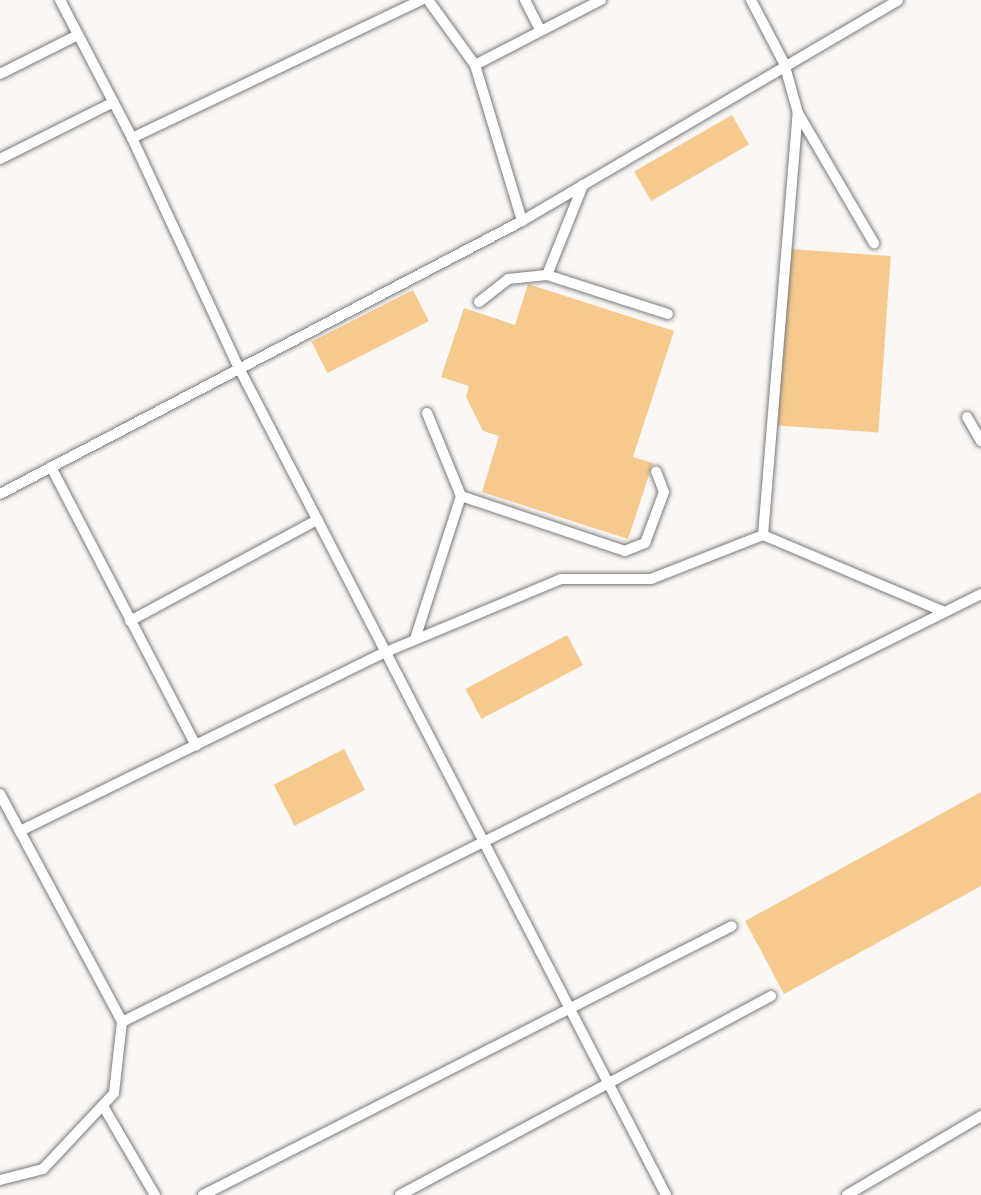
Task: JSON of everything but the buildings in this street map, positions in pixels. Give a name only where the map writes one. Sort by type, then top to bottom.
[{"type":"lane","points":[[60,0],[132,138],[239,368],[666,1195]]},
{"type":"lane","points":[[132,138],[421,0]]},
{"type":"lane","points":[[428,0],[475,65],[522,221]]},
{"type":"lane","points":[[525,0],[540,29]]},
{"type":"lane","points":[[475,65],[601,0]]},
{"type":"lane","points":[[751,0],[784,63],[798,113],[874,243]]},
{"type":"lane","points":[[0,494],[522,221],[784,63],[898,0]]},
{"type":"lane","points":[[0,74],[78,35]]},
{"type":"lane","points":[[0,159],[114,102]]},
{"type":"lane","points":[[763,535],[798,113]]},
{"type":"lane","points":[[547,275],[583,185]]},
{"type":"lane","points":[[479,302],[508,279],[547,275],[668,314]]},
{"type":"lane","points":[[415,639],[461,496],[427,413]]},
{"type":"lane","points":[[967,417],[981,441]]},
{"type":"lane","points":[[51,467],[196,746]]},
{"type":"lane","points":[[461,496],[625,551],[645,543],[664,492],[656,471]]},
{"type":"lane","points":[[130,621],[317,520]]},
{"type":"lane","points":[[20,831],[386,652],[561,579],[651,579],[763,535],[944,612]]},
{"type":"lane","points":[[122,1022],[981,594]]},
{"type":"lane","points":[[0,794],[122,1022],[114,1093],[43,1169],[0,1180]]},
{"type":"lane","points":[[203,1195],[732,926]]},
{"type":"lane","points":[[400,1195],[771,996]]},
{"type":"lane","points":[[103,1106],[155,1195]]},
{"type":"lane","points":[[847,1195],[981,1116]]}]
